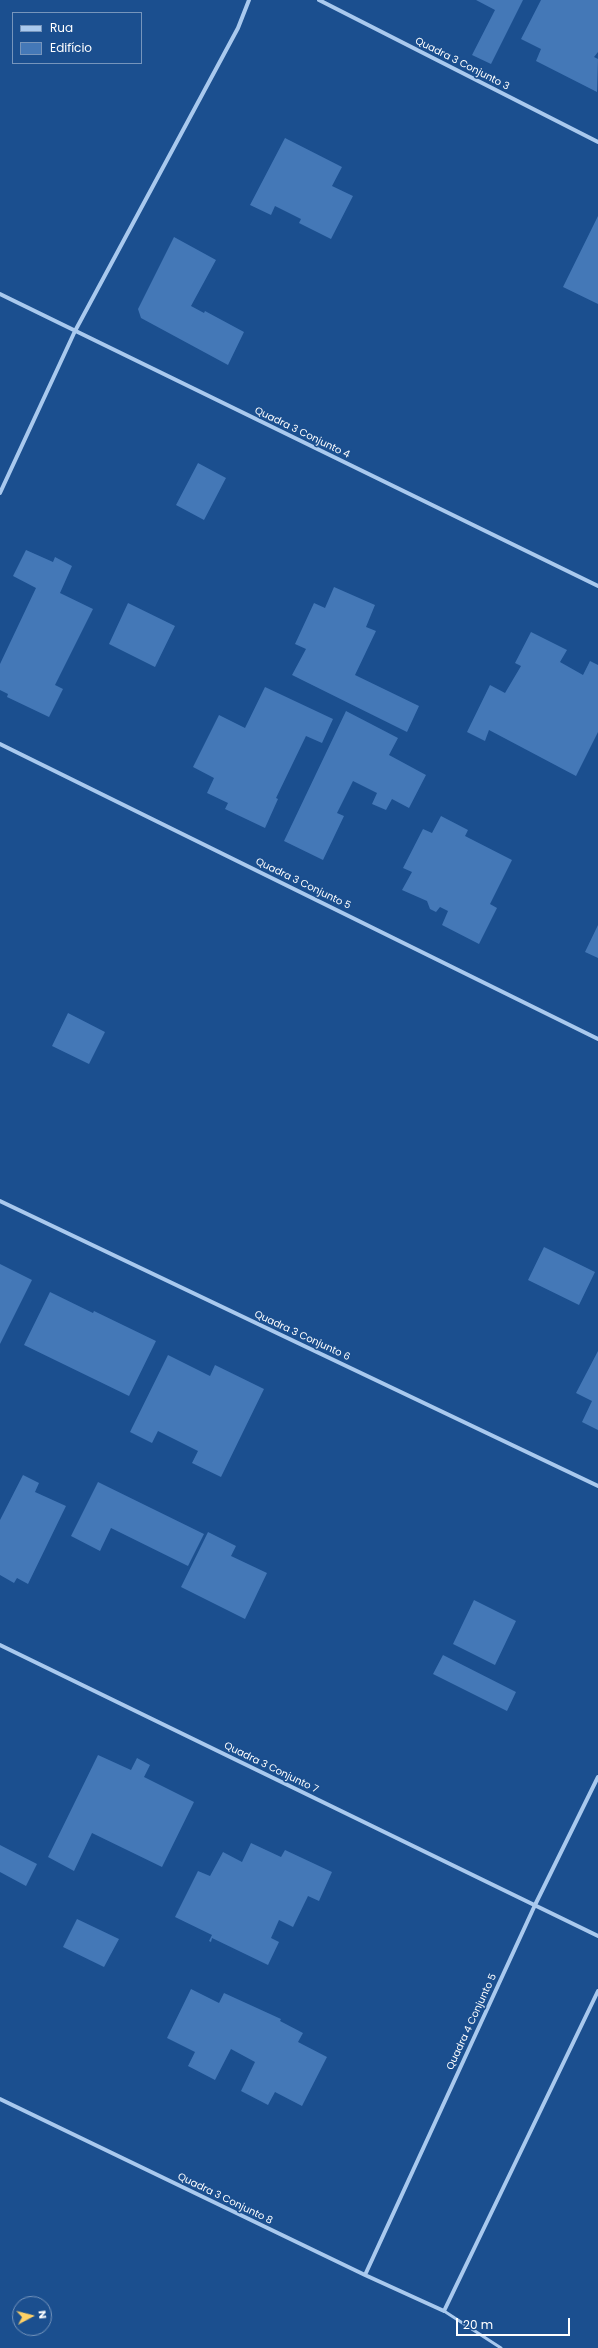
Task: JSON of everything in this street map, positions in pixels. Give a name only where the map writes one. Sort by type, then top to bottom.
[{"type":"street","points":[[0,493],[75,331],[238,28],[248,0]]},
{"type":"street","name":"Quadra 3 Conjunto 3","points":[[320,0],[598,142]]},
{"type":"street","name":"Quadra 3 Conjunto 4","points":[[0,294],[598,586]]},
{"type":"street","name":"Quadra 3 Conjunto 5","points":[[0,744],[598,1038]]},
{"type":"street","name":"Quadra 3 Conjunto 6","points":[[0,1201],[598,1486]]},
{"type":"street","name":"Quadra 3 Conjunto 7","points":[[0,1645],[598,1936]]},
{"type":"street","name":"Quadra 4 Conjunto 5","points":[[365,2275],[535,1905],[598,1777]]},
{"type":"street","points":[[444,2311],[598,1991]]},
{"type":"street","name":"Quadra 3 Conjunto 8","points":[[0,2099],[365,2275],[444,2311]]},
{"type":"lane","points":[[444,2311],[501,2348]]},
{"type":"building","points":[[476,0],[523,0],[491,64],[472,55],[495,10]]},
{"type":"building","points":[[541,0],[598,0],[598,52],[594,57],[598,59],[597,92],[536,61],[541,49],[521,39]]},
{"type":"building","points":[[285,138],[342,167],[332,186],[353,196],[331,239],[299,223],[301,219],[275,206],[271,215],[250,205]]},
{"type":"building","points":[[598,216],[598,304],[563,287]]},
{"type":"building","points":[[174,237],[216,260],[191,306],[204,313],[205,311],[244,332],[228,365],[141,318],[138,309]]},
{"type":"building","points":[[198,463],[226,478],[204,520],[176,505]]},
{"type":"building","points":[[26,550],[53,562],[55,557],[72,566],[60,593],[93,609],[55,685],[63,689],[49,717],[7,697],[8,694],[0,690],[0,664],[36,588],[13,576]]},
{"type":"building","points":[[334,587],[375,605],[366,627],[376,631],[355,675],[419,706],[407,732],[292,675],[306,649],[295,644],[314,603],[325,608]]},
{"type":"building","points":[[128,603],[175,626],[155,667],[109,644]]},
{"type":"building","points":[[531,632],[567,650],[560,662],[583,675],[590,661],[598,665],[598,732],[576,776],[489,730],[485,741],[467,732],[490,685],[505,693],[521,666],[515,663]]},
{"type":"building","points":[[265,687],[333,719],[322,743],[306,736],[276,798],[278,799],[265,828],[225,809],[228,803],[207,793],[214,778],[193,767],[219,715],[245,728]]},
{"type":"building","points":[[346,711],[398,738],[389,755],[426,775],[409,808],[392,799],[386,810],[372,804],[377,793],[353,781],[337,813],[344,816],[323,860],[284,841]]},
{"type":"building","points":[[441,816],[468,830],[465,836],[512,860],[490,904],[497,908],[479,944],[442,925],[448,911],[440,907],[436,912],[430,909],[427,901],[402,890],[412,872],[403,868],[423,829],[432,833]]},
{"type":"building","points":[[598,925],[598,958],[585,952]]},
{"type":"building","points":[[68,1013],[105,1032],[89,1064],[52,1046]]},
{"type":"building","points":[[544,1247],[595,1272],[579,1305],[528,1280]]},
{"type":"building","points":[[0,1264],[32,1280],[0,1344]]},
{"type":"building","points":[[50,1292],[93,1313],[94,1311],[156,1341],[129,1396],[24,1345]]},
{"type":"building","points":[[598,1351],[598,1430],[582,1422],[592,1401],[576,1393]]},
{"type":"building","points":[[168,1355],[210,1376],[215,1365],[264,1389],[221,1477],[192,1463],[198,1451],[158,1431],[152,1443],[130,1432]]},
{"type":"building","points":[[23,1475],[39,1483],[35,1492],[66,1506],[28,1584],[17,1578],[14,1583],[0,1575],[0,1520]]},
{"type":"building","points":[[98,1482],[204,1534],[188,1566],[111,1528],[100,1551],[71,1536]]},
{"type":"building","points":[[208,1532],[236,1546],[231,1556],[267,1573],[245,1619],[181,1587]]},
{"type":"building","points":[[474,1600],[516,1621],[495,1665],[453,1644]]},
{"type":"building","points":[[443,1655],[516,1692],[507,1711],[433,1674]]},
{"type":"building","points":[[98,1755],[131,1770],[137,1758],[150,1765],[144,1777],[194,1802],[162,1867],[92,1833],[74,1871],[48,1857]]},
{"type":"building","points":[[251,1843],[281,1857],[285,1850],[332,1872],[319,1901],[308,1896],[293,1927],[279,1920],[271,1938],[279,1942],[268,1965],[212,1938],[211,1942],[209,1941],[212,1935],[175,1917],[198,1871],[210,1876],[223,1852],[242,1862]]},
{"type":"building","points":[[0,1845],[37,1864],[26,1886],[0,1872]]},
{"type":"building","points":[[77,1919],[119,1939],[104,1967],[63,1947]]},
{"type":"building","points":[[191,1989],[219,2003],[224,1993],[281,2019],[280,2021],[303,2033],[298,2042],[327,2057],[302,2106],[275,2092],[268,2105],[241,2091],[255,2062],[231,2049],[215,2080],[188,2066],[195,2052],[167,2038]]}]
